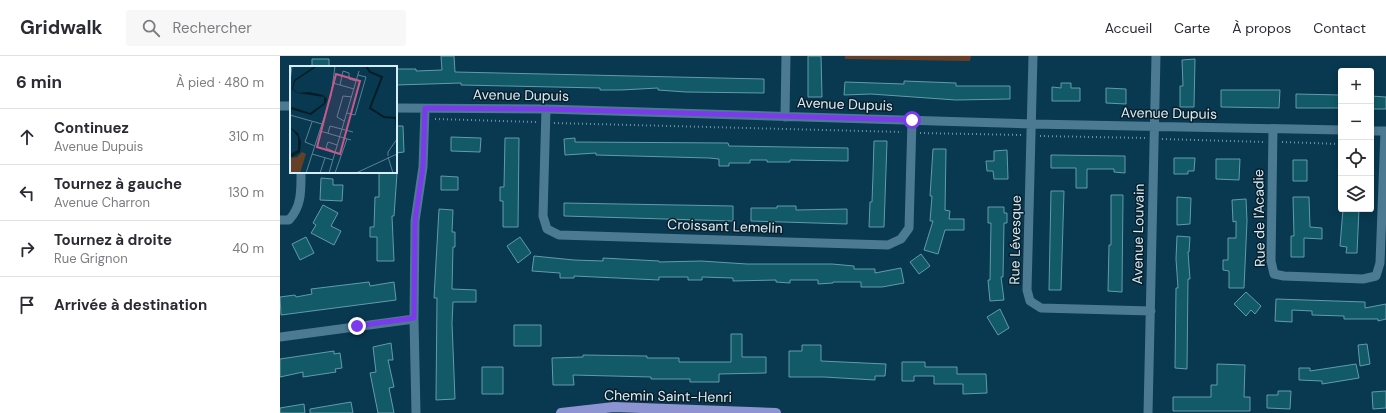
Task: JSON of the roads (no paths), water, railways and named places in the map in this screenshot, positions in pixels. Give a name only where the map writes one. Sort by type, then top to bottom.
[{"type":"main road","name":"Chemin Saint-Henri","points":[[561,413],[614,406],[776,413]]},
{"type":"street","points":[[785,116],[786,56]]},
{"type":"street","name":"Rue Lévesque","points":[[1033,56],[1027,290],[1030,301],[1041,308],[1150,311]]},
{"type":"street","name":"Avenue Louvain","points":[[1148,413],[1156,56]]},
{"type":"street","name":"Avenue Dupuis","points":[[397,108],[546,109],[1032,124],[1338,130]]},
{"type":"street","points":[[416,413],[414,318],[415,221],[423,167],[425,108]]},
{"type":"street","name":"Croissant Lemelin","points":[[546,109],[543,216],[547,229],[559,235],[888,245],[901,239],[909,228],[912,120]]},
{"type":"street","name":"Rue de l'Acadie","points":[[1273,129],[1270,260],[1274,274],[1284,276],[1363,279],[1376,276],[1380,263],[1385,131]]},
{"type":"street","points":[[1374,131],[1385,131]]},
{"type":"street","points":[[280,220],[289,220],[296,213],[300,202],[301,173]]},
{"type":"street","points":[[280,336],[414,318]]}]
